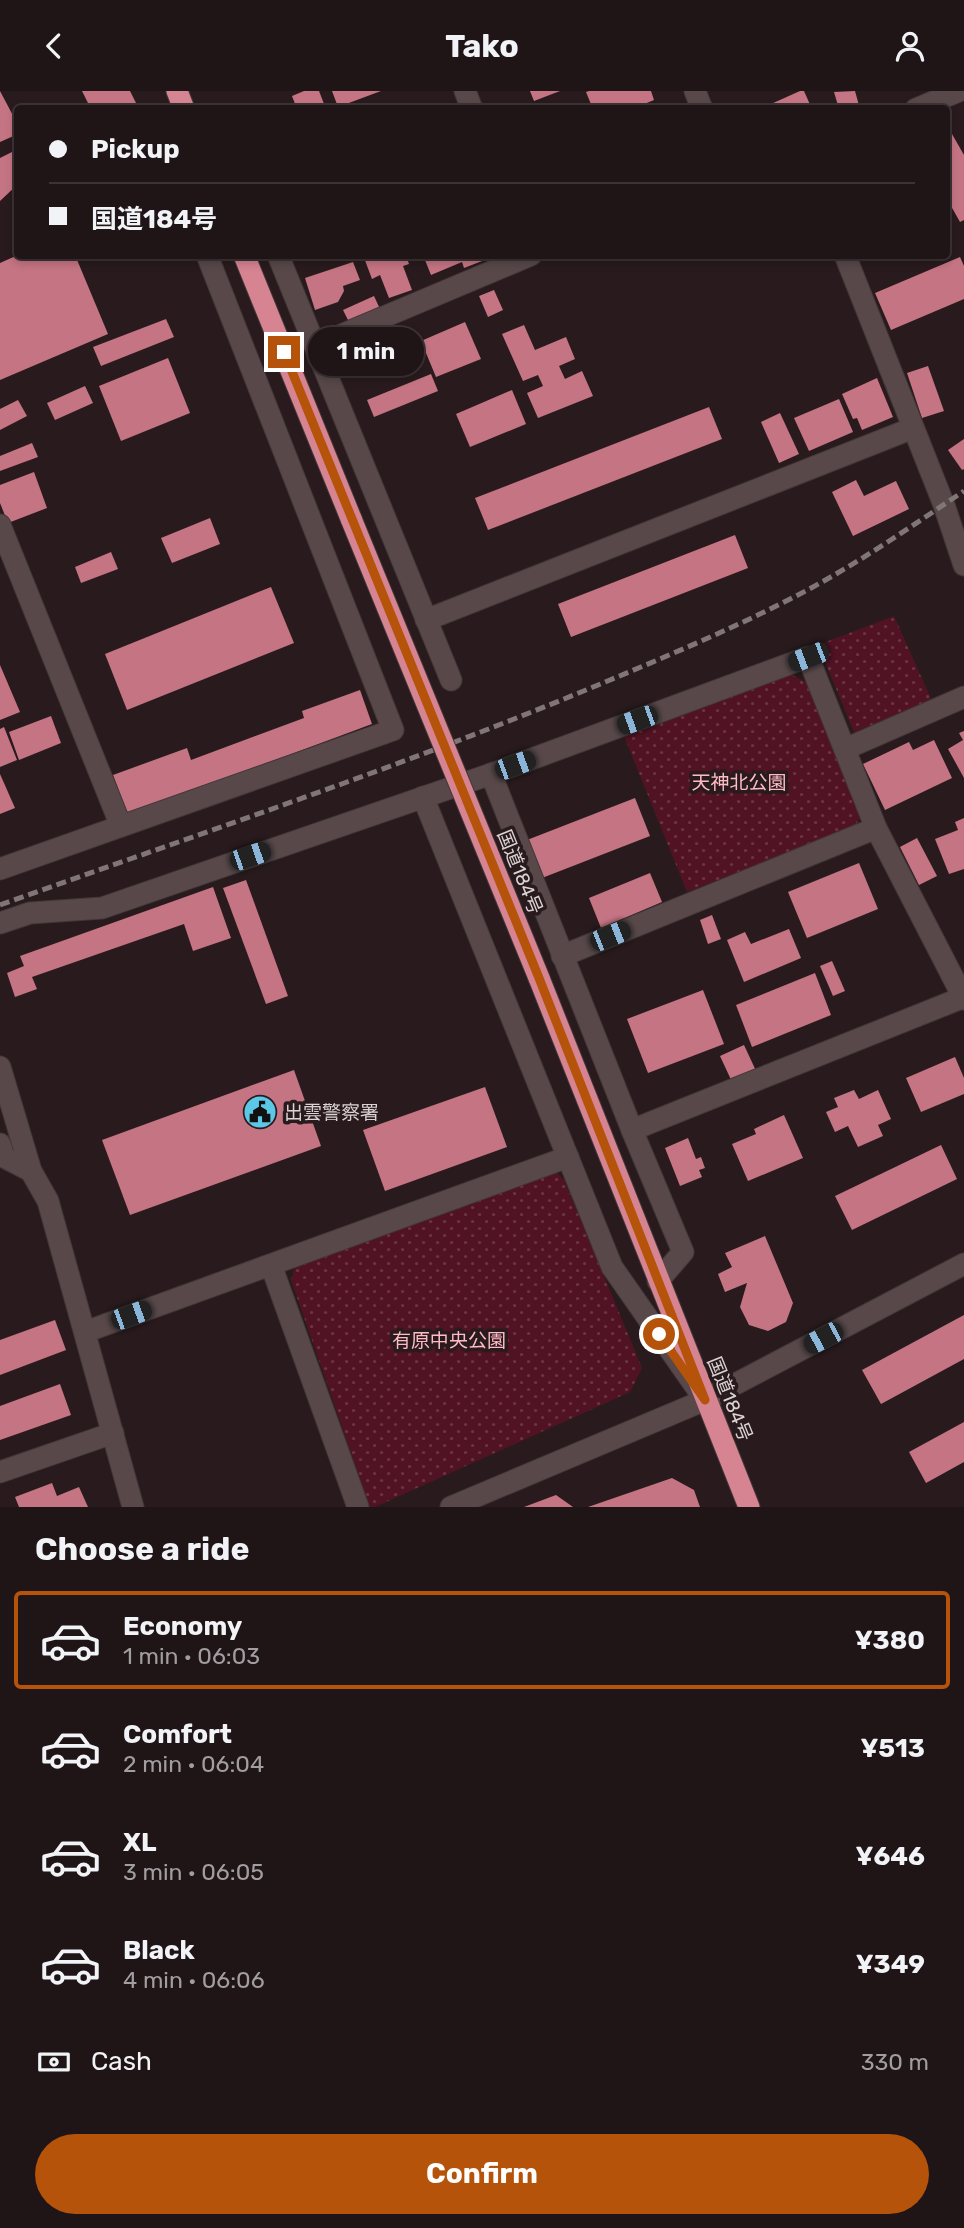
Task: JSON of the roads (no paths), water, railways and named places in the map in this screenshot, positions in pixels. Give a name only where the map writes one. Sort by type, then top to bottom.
[{"type":"highway","name":"国道184号","points":[[246,259],[539,978],[749,1507]]},
{"type":"street","points":[[926,105],[959,91]]},
{"type":"street","points":[[0,869],[393,730],[209,259]]},
{"type":"street","points":[[280,259],[451,680]]},
{"type":"street","points":[[315,346],[523,259]]},
{"type":"street","points":[[847,259],[944,505],[964,565]]},
{"type":"street","points":[[426,620],[913,428]]},
{"type":"street","points":[[0,525],[5,550],[121,826]]},
{"type":"street","points":[[0,923],[30,913],[102,908],[491,774],[808,657],[876,828],[964,998],[632,1130]]},
{"type":"street","points":[[845,749],[964,697]]},
{"type":"street","points":[[491,774],[683,1252],[658,1281]]},
{"type":"street","points":[[423,797],[612,1267],[705,1400]]},
{"type":"street","points":[[562,956],[876,828]]},
{"type":"street","points":[[0,1067],[31,1171],[48,1201],[133,1507]]},
{"type":"street","points":[[0,1144],[4,1157],[31,1171]]},
{"type":"street","points":[[85,1332],[568,1157]]},
{"type":"street","points":[[451,1507],[705,1400],[964,1264]]},
{"type":"street","points":[[271,1265],[358,1507]]},
{"type":"street","points":[[0,1472],[113,1433]]},
{"type":"railway","points":[[0,905],[383,769],[535,711],[680,650],[749,619],[838,573],[964,491]]},
{"type":"place","name":"出雲警察署","points":[[260,1112]]},
{"type":"park label","name":"天神北公園","points":[[739,782]]},
{"type":"park label","name":"有原中央公園","points":[[449,1340]]}]
